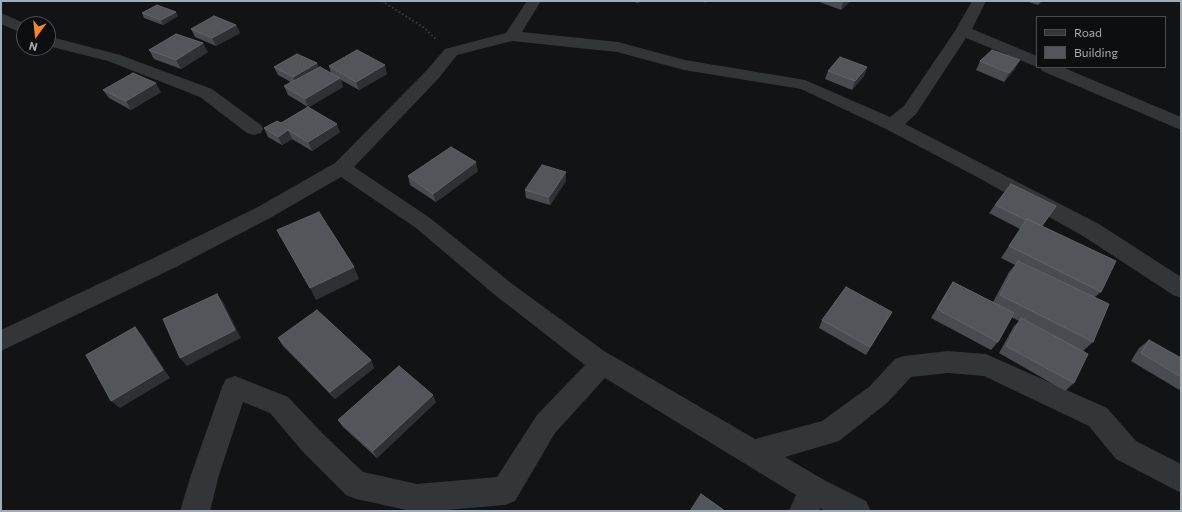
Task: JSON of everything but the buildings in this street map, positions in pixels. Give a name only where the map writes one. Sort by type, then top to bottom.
[{"type":"street","points":[[512,36],[534,1]]},
{"type":"street","points":[[892,124],[910,110],[963,31],[979,1]]},
{"type":"street","points":[[1,18],[16,25]]},
{"type":"street","points":[[963,31],[1036,62]]},
{"type":"street","points":[[4,336],[168,261],[263,213],[342,168],[432,74],[451,52],[512,36],[618,47],[684,64],[805,85],[892,124],[1091,230],[1181,289]]},
{"type":"street","points":[[56,43],[114,58],[206,93],[254,129]]},
{"type":"street","points":[[1050,68],[1181,124]]},
{"type":"street","points":[[342,168],[423,223],[503,289],[603,363],[753,453],[809,500],[856,511]]},
{"type":"street","points":[[753,453],[829,432],[878,395],[904,368],[948,362],[986,365],[1098,417],[1126,450],[1181,479]]},
{"type":"street","points":[[195,511],[205,475],[235,387],[279,405],[313,443],[356,486],[417,498],[505,491],[546,424],[603,363]]},
{"type":"path","points":[[382,1],[423,26],[451,52]]}]
